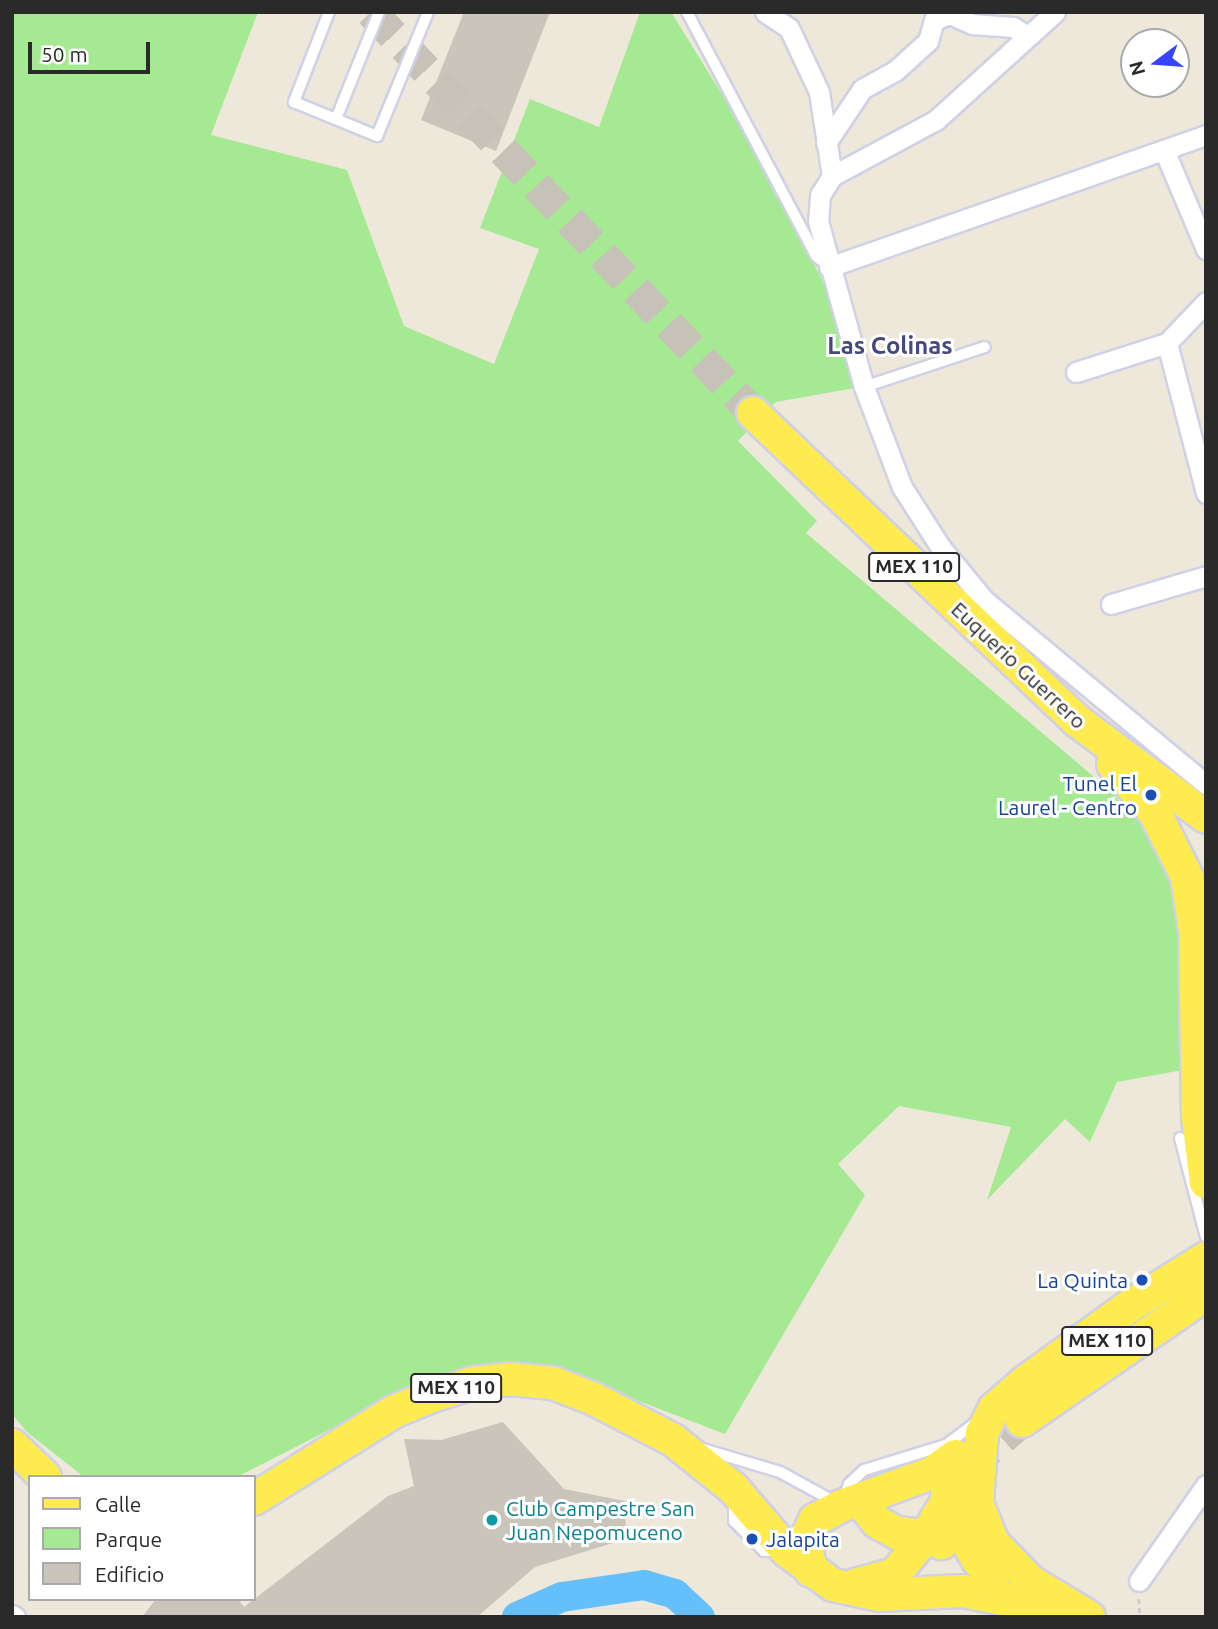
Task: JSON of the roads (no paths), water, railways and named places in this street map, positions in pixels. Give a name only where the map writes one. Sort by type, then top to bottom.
[{"type":"main road","name":"Euquerio Guerrero","points":[[753,413],[1076,720],[1206,817]]},
{"type":"main road","name":"MEX 110","points":[[1076,720],[1154,813],[1187,877],[1195,931],[1198,1118],[1206,1183]]},
{"type":"main road","points":[[1088,1617],[1009,1563],[984,1525],[977,1503],[977,1458],[982,1433],[1009,1413],[1131,1305],[1206,1258]]},
{"type":"main road","name":"MEX 110","points":[[1009,1413],[1138,1318],[1206,1278]]},
{"type":"main road","name":"MEX 110","points":[[1009,1413],[1206,1294]]},
{"type":"main road","name":"MEX 110","points":[[256,1498],[393,1412],[473,1383],[509,1379],[553,1383],[594,1399],[673,1440],[733,1488],[787,1551],[822,1578],[880,1595],[963,1591],[1040,1612]]},
{"type":"main road","points":[[12,1446],[43,1475]]},
{"type":"main road","points":[[932,1473],[956,1474],[926,1536],[895,1574],[881,1581],[822,1578],[805,1541],[810,1528],[825,1512],[932,1473]]},
{"type":"main road","points":[[956,1474],[978,1560]]},
{"type":"main road","points":[[851,1503],[897,1533],[926,1536],[978,1560],[1040,1612]]},
{"type":"street","points":[[765,12],[789,28],[819,92],[832,176]]},
{"type":"street","points":[[1055,12],[1026,35],[936,120],[832,176],[820,195],[818,221],[863,387],[902,487],[941,548],[984,600],[1206,784]]},
{"type":"street","points":[[826,143],[862,89],[895,71],[928,41],[934,20],[950,14],[972,23],[1013,27],[1026,35]]},
{"type":"street","points":[[829,267],[1206,135]]},
{"type":"street","points":[[1164,150],[1206,249]]},
{"type":"street","points":[[1076,372],[1167,343],[1206,302]]},
{"type":"street","points":[[1167,343],[1206,493]]},
{"type":"street","points":[[1111,604],[1206,576]]},
{"type":"street","points":[[1139,1581],[1206,1485]]},
{"type":"lane","points":[[328,12],[294,102],[377,136],[428,12]]},
{"type":"lane","points":[[337,119],[379,12]]},
{"type":"lane","points":[[687,12],[816,256],[829,267]]},
{"type":"lane","points":[[863,387],[985,347]]},
{"type":"lane","points":[[1180,1138],[1206,1237]]},
{"type":"lane","points":[[673,1440],[780,1472],[851,1503],[849,1484],[864,1469],[946,1445],[1009,1413]]},
{"type":"waterway","points":[[517,1617],[562,1597],[644,1585],[675,1594],[700,1617]]},
{"type":"tunnel","points":[[371,12],[753,413]]},
{"type":"tunnel","points":[[966,1470],[1022,1421]]},
{"type":"place","name":"Tunel El Laurel - Centro","points":[[1151,795]]},
{"type":"place","name":"La Quinta","points":[[1142,1280]]},
{"type":"place","name":"Club Campestre San Juan Nepomuceno","points":[[492,1520]]},
{"type":"place","name":"Jalapita","points":[[752,1539]]},
{"type":"district","name":"Las Colinas","points":[[890,346]]}]
